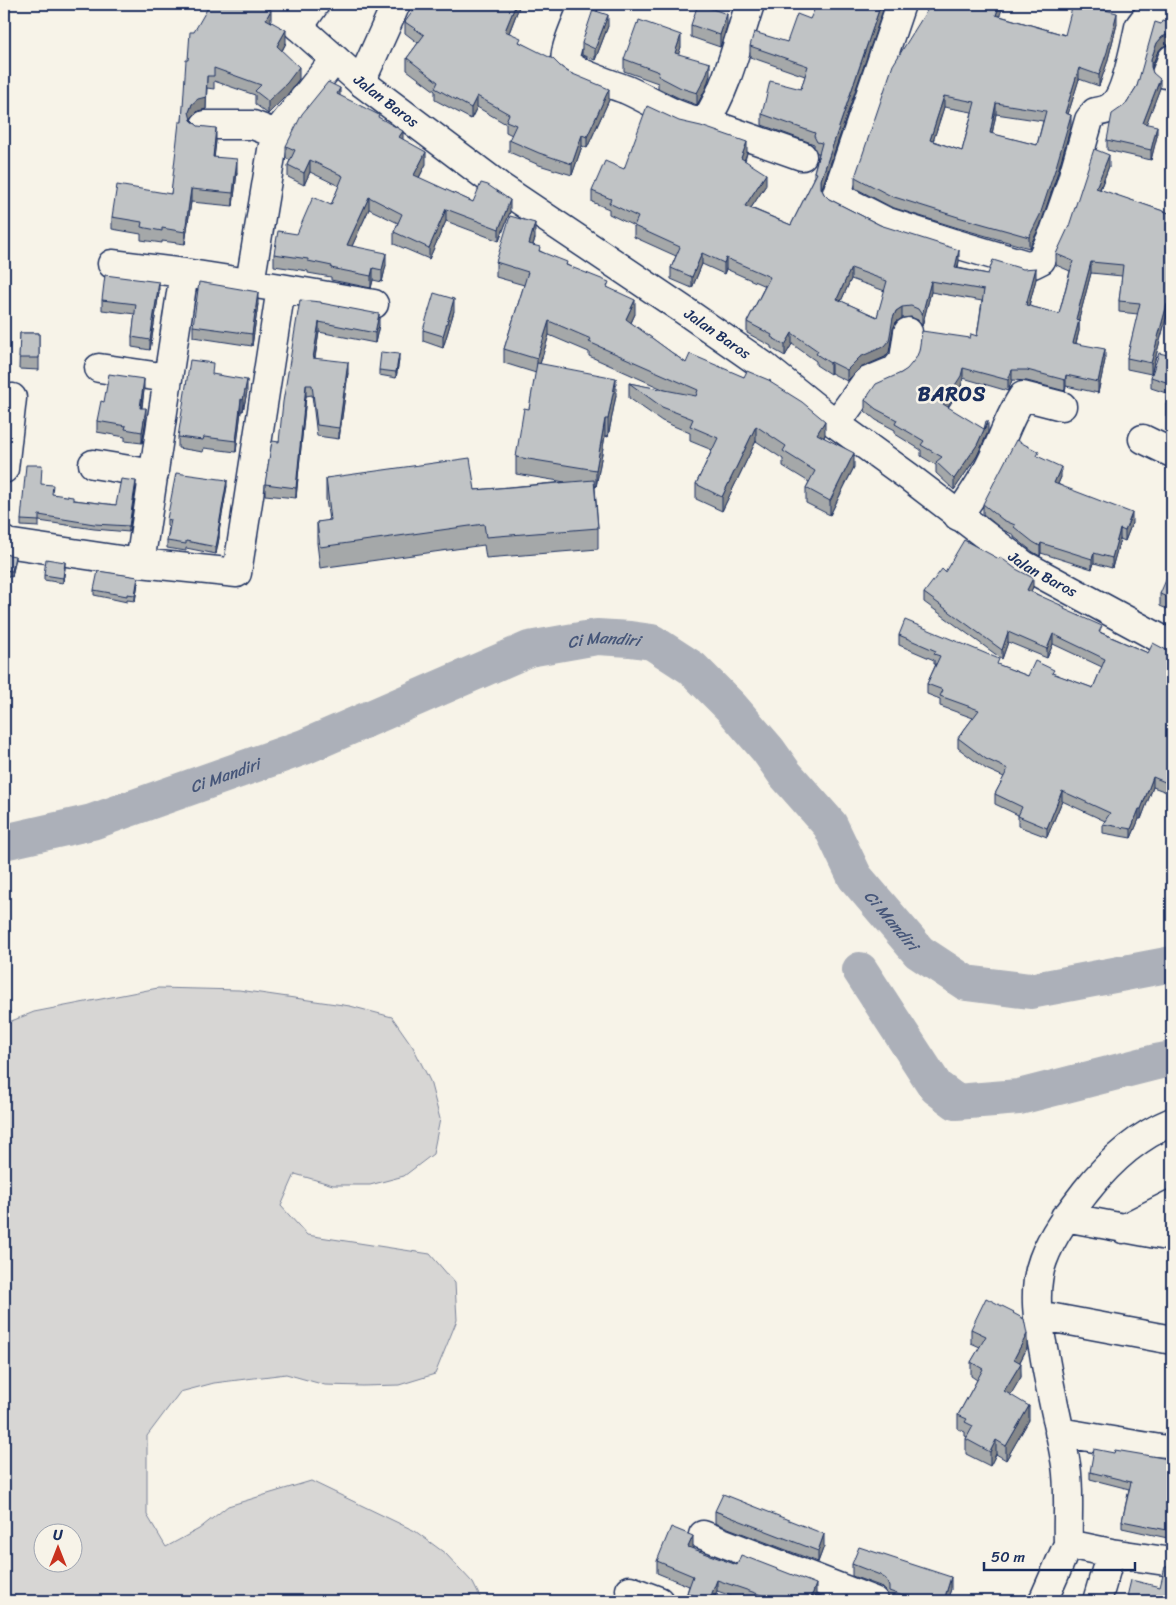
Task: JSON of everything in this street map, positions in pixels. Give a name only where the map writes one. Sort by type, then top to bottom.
[{"type":"street","name":"Jalan Baros","points":[[273,4],[361,82],[499,186],[764,366],[836,424],[1024,565],[1172,644]]},
{"type":"street","points":[[299,27],[315,4]]},
{"type":"street","points":[[361,82],[396,4]]},
{"type":"street","points":[[584,4],[566,49],[565,58],[569,66],[676,114],[705,122],[802,156]]},
{"type":"street","points":[[705,122],[724,86],[750,4]]},
{"type":"street","points":[[901,4],[836,196],[885,221],[1027,265],[1041,260],[1054,232],[1071,183],[1089,120],[1095,112],[1115,104],[1123,90],[1139,27],[1144,18],[1152,14],[1161,14],[1172,18]]},
{"type":"street","points":[[250,283],[276,134],[335,59]]},
{"type":"street","points":[[205,125],[253,125],[276,134]]},
{"type":"street","points":[[112,264],[250,283],[374,304]]},
{"type":"street","points":[[140,563],[184,273]]},
{"type":"street","points":[[4,542],[140,563],[236,573],[238,571],[281,288]]},
{"type":"street","points":[[836,424],[866,382],[895,370],[904,359],[908,332]]},
{"type":"street","points":[[99,368],[168,378]]},
{"type":"street","points":[[958,516],[976,491],[1023,396],[1062,406]]},
{"type":"street","points":[[4,469],[12,398]]},
{"type":"street","points":[[1143,439],[1172,453]]},
{"type":"street","points":[[92,464],[154,474]]},
{"type":"street","points":[[1042,1601],[1068,1544],[1067,1476],[1039,1329],[1036,1302],[1042,1262],[1053,1237],[1065,1218],[1092,1183],[1114,1160],[1139,1139],[1172,1122]]},
{"type":"street","points":[[1124,1228],[1172,1204]]},
{"type":"street","points":[[1065,1218],[1172,1237]]},
{"type":"street","points":[[1038,1315],[1172,1340]]},
{"type":"street","points":[[1060,1432],[1172,1451]]},
{"type":"street","points":[[703,1535],[874,1601]]},
{"type":"street","points":[[1068,1544],[1111,1553],[1172,1562]]},
{"type":"street","points":[[1097,1601],[1111,1553]]},
{"type":"street","points":[[630,1590],[659,1601]]},
{"type":"shaded area","points":[[158,988],[239,990],[350,1006],[392,1017],[413,1047],[430,1081],[440,1119],[433,1154],[404,1176],[370,1185],[333,1185],[295,1174],[281,1206],[307,1235],[430,1254],[455,1283],[457,1320],[435,1374],[399,1385],[363,1386],[325,1385],[286,1374],[214,1383],[180,1392],[147,1436],[147,1515],[166,1547],[199,1529],[228,1506],[311,1481],[415,1531],[446,1554],[473,1583],[482,1601],[4,1601],[4,1024],[34,1012]]},
{"type":"building","points":[[210,4],[258,4],[271,10],[266,19],[286,30],[277,46],[299,67],[287,83],[268,101],[255,91],[261,85],[214,68],[214,76],[207,76],[206,97],[198,99],[192,104],[189,112],[191,120],[198,126],[216,128],[213,157],[237,159],[233,193],[191,189],[185,232],[162,228],[162,231],[141,227],[142,222],[112,217],[117,185],[171,194],[179,122],[182,122],[186,60],[188,60],[190,32],[194,32]]},
{"type":"building","points":[[418,4],[425,8],[427,4],[516,4],[505,31],[521,38],[519,42],[553,59],[568,72],[609,89],[587,137],[582,135],[572,164],[509,140],[516,125],[506,121],[509,114],[477,96],[471,108],[435,88],[438,82],[407,58],[424,35],[405,22]]},
{"type":"building","points":[[698,4],[727,14],[720,35],[691,25]]},
{"type":"building","points":[[817,4],[881,4],[821,180],[821,188],[824,194],[829,199],[880,225],[959,250],[955,268],[988,274],[993,260],[1023,269],[1036,268],[1026,305],[1059,314],[1073,261],[1056,254],[1069,226],[1094,149],[1109,155],[1096,188],[1172,214],[1171,304],[1167,304],[1151,363],[1127,358],[1140,303],[1119,301],[1123,265],[1091,262],[1076,319],[1079,320],[1073,343],[1105,349],[1098,382],[1066,375],[1065,380],[1027,370],[1012,370],[1008,380],[963,368],[961,376],[943,404],[984,429],[986,421],[988,421],[977,445],[954,479],[936,462],[942,457],[921,445],[924,441],[895,424],[897,420],[876,409],[865,400],[876,384],[907,369],[919,351],[922,331],[970,338],[971,334],[977,336],[984,290],[931,281],[922,315],[918,309],[911,306],[902,307],[896,311],[889,341],[885,346],[860,357],[847,370],[830,363],[816,354],[818,351],[792,333],[785,345],[771,337],[772,335],[747,322],[770,277],[726,258],[724,263],[702,253],[692,277],[671,268],[680,247],[634,226],[638,217],[609,203],[611,199],[592,191],[605,161],[624,169],[647,106],[679,121],[701,126],[747,142],[741,158],[766,174],[745,206],[791,225],[817,173],[814,172],[822,143],[817,142],[814,136],[815,133],[762,114],[770,81],[801,89],[808,66],[750,46],[754,32],[787,42],[797,14],[810,19]],"holes":[[[851,268],[887,281],[877,317],[837,299]]]},
{"type":"building","points":[[931,4],[1000,4],[996,15],[1065,35],[1073,4],[1081,4],[1117,13],[1099,75],[1079,68],[1065,113],[1071,115],[1056,167],[1040,215],[1029,237],[891,196],[855,177],[893,65]],"holes":[[[944,96],[975,102],[962,151],[930,140]],[[996,103],[1046,111],[1037,145],[990,133]]]},
{"type":"building","points":[[593,10],[608,15],[595,49],[582,43]]},
{"type":"building","points":[[639,20],[681,35],[675,53],[710,63],[697,93],[681,88],[658,76],[659,72],[624,59]]},
{"type":"building","points":[[1162,21],[1172,23],[1172,34],[1162,37],[1157,43],[1151,59],[1153,73],[1160,79],[1143,123],[1157,126],[1151,150],[1107,140],[1112,114],[1125,105],[1137,86],[1155,22],[1161,24]]},
{"type":"building","points":[[328,82],[340,88],[337,94],[379,115],[378,117],[403,131],[399,137],[426,152],[414,175],[473,202],[481,183],[488,185],[510,200],[499,229],[446,209],[429,248],[394,232],[402,214],[369,197],[347,245],[386,253],[382,270],[373,268],[371,276],[331,268],[332,266],[308,261],[308,259],[274,254],[278,231],[297,234],[313,197],[331,205],[343,176],[310,160],[304,173],[288,165],[295,150],[286,146],[302,114]]},
{"type":"building","points":[[510,216],[535,223],[529,244],[540,247],[539,251],[567,262],[566,265],[609,282],[607,287],[635,300],[626,319],[686,363],[690,354],[744,377],[747,371],[771,381],[802,402],[825,421],[817,434],[854,453],[830,501],[806,488],[815,471],[783,451],[786,446],[756,426],[722,497],[696,484],[718,438],[690,426],[693,419],[662,407],[629,383],[696,396],[698,390],[589,342],[591,339],[549,321],[537,359],[504,349],[528,272],[496,262]]},
{"type":"building","points":[[105,275],[159,282],[150,340],[132,337],[136,304],[102,300]]},
{"type":"building","points":[[199,282],[258,292],[252,334],[193,326]]},
{"type":"building","points":[[434,293],[454,299],[443,336],[423,330]]},
{"type":"building","points":[[300,300],[321,302],[379,314],[375,333],[319,322],[313,358],[348,362],[339,428],[317,425],[312,385],[306,385],[296,488],[265,484],[272,441],[279,442],[283,402]]},
{"type":"building","points":[[20,333],[39,333],[39,358],[19,358]]},
{"type":"building","points":[[381,352],[399,354],[396,372],[379,370]]},
{"type":"building","points":[[1159,353],[1172,356],[1172,384],[1151,377]]},
{"type":"building","points":[[190,360],[213,363],[212,374],[247,380],[243,400],[241,399],[236,441],[204,437],[203,440],[178,437]]},
{"type":"building","points":[[537,363],[616,378],[608,419],[605,419],[596,470],[516,457],[524,408],[529,409]]},
{"type":"building","points":[[109,374],[144,379],[140,408],[146,408],[142,432],[125,429],[126,426],[97,421],[101,401],[104,402]]},
{"type":"building","points":[[1172,384],[1172,406],[1166,405]]},
{"type":"building","points":[[1016,440],[1039,452],[1037,456],[1061,467],[1054,483],[1132,513],[1125,531],[1120,529],[1112,558],[1094,553],[1092,559],[1041,543],[1040,546],[1014,527],[1015,525],[1003,520],[983,504]]},
{"type":"building","points":[[470,458],[475,490],[594,480],[598,528],[486,537],[484,524],[320,547],[317,522],[331,520],[326,478]]},
{"type":"building","points":[[26,465],[42,465],[41,484],[53,485],[52,494],[73,497],[73,500],[116,505],[121,479],[136,481],[129,526],[94,524],[39,515],[39,521],[21,520]]},
{"type":"building","points":[[176,473],[227,480],[216,547],[186,541],[186,544],[167,541],[171,520],[167,519]]},
{"type":"building","points":[[964,540],[999,559],[1000,557],[1016,569],[1033,578],[1027,590],[1102,626],[1099,632],[1148,653],[1153,643],[1172,653],[1172,785],[1153,777],[1131,829],[1103,824],[1110,813],[1062,791],[1047,828],[1018,816],[1022,807],[995,794],[1008,769],[986,759],[958,738],[979,710],[940,696],[943,690],[927,684],[940,656],[934,654],[936,651],[899,635],[905,620],[999,659],[997,664],[1028,676],[1035,661],[1054,670],[1052,673],[1093,688],[1105,659],[1053,634],[1047,649],[1008,632],[1002,650],[924,593],[942,569],[945,572]]},
{"type":"building","points":[[4,554],[15,556],[12,571],[4,570]]},
{"type":"building","points":[[46,559],[65,562],[63,578],[44,575]]},
{"type":"building","points":[[98,571],[138,577],[135,595],[127,594],[127,596],[94,590]]},
{"type":"building","points":[[1169,573],[1172,574],[1172,599],[1160,594]]},
{"type":"building","points":[[986,1298],[1024,1319],[1027,1334],[1014,1359],[1021,1363],[1004,1391],[1029,1406],[1006,1446],[996,1440],[990,1452],[966,1439],[973,1426],[965,1422],[967,1419],[958,1415],[983,1369],[971,1362],[986,1336],[971,1329]]},
{"type":"building","points":[[1094,1449],[1114,1453],[1115,1450],[1172,1458],[1172,1531],[1122,1521],[1131,1482],[1090,1472]]},
{"type":"building","points":[[723,1494],[824,1534],[818,1551],[715,1511]]},
{"type":"building","points":[[671,1527],[693,1536],[688,1547],[737,1565],[741,1555],[816,1584],[810,1601],[779,1601],[717,1580],[709,1601],[687,1593],[693,1576],[657,1561]]},
{"type":"building","points":[[859,1547],[951,1577],[944,1600],[937,1597],[936,1601],[917,1601],[889,1591],[886,1579],[852,1564]]},
{"type":"building","points":[[1165,1567],[1172,1567],[1172,1601],[1126,1601],[1131,1580],[1160,1587]]},
{"type":"waterway","name":"Ci Mandiri","points":[[4,842],[92,822],[304,747],[529,649],[597,637],[630,639],[652,642],[692,668],[731,707],[768,750],[785,774],[830,825],[855,877],[919,952],[966,983],[1030,991],[1172,964]]},
{"type":"waterway","points":[[860,970],[936,1087],[956,1102],[1019,1097],[1172,1059]]},
{"type":"district","name":"BAROS","points":[[952,394]]}]
